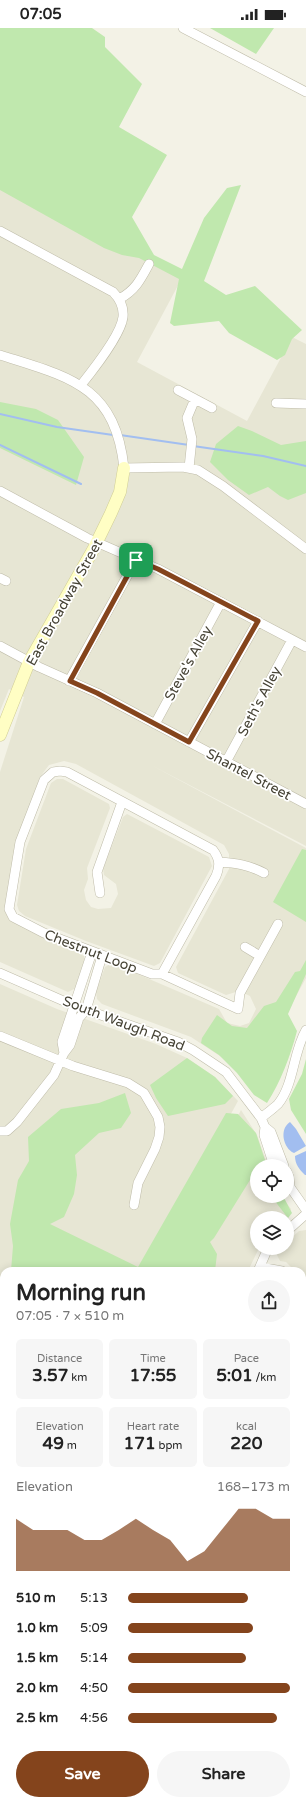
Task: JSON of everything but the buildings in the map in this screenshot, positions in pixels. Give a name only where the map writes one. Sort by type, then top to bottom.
[{"type":"street","points":[[183,28],[306,92]]},
{"type":"street","points":[[0,231],[113,292],[120,298],[124,315],[120,329],[82,385]]},
{"type":"street","points":[[120,298],[130,292],[138,284],[149,264]]},
{"type":"street","points":[[0,355],[61,374],[82,385],[96,398],[110,415],[118,432],[124,468],[189,468],[204,473],[306,549]]},
{"type":"street","points":[[178,390],[212,408]]},
{"type":"street","points":[[189,468],[192,439],[187,418],[195,399]]},
{"type":"street","points":[[276,403],[306,404]]},
{"type":"street","name":"East Broadway Street","points":[[0,735],[29,662],[96,543],[120,492],[124,468]]},
{"type":"street","points":[[0,491],[96,543],[158,569],[306,647]]},
{"type":"street","points":[[70,681],[136,560]]},
{"type":"street","name":"Steve's Alley","points":[[155,724],[221,602]]},
{"type":"street","points":[[189,742],[258,621]]},
{"type":"street","name":"Seth's Alley","points":[[226,762],[292,640]]},
{"type":"street","name":"Shantel Street","points":[[0,646],[29,662],[155,724],[306,803]]},
{"type":"street","name":"Chestnut Loop","points":[[219,862],[213,850],[67,772],[53,772],[44,780],[20,842],[9,909],[14,917],[44,933],[152,974],[162,974],[238,1008],[240,993],[260,956]]},
{"type":"street","points":[[100,893],[97,872],[122,802]]},
{"type":"street","points":[[162,974],[216,876],[219,862],[237,863],[252,867],[264,873]]},
{"type":"street","points":[[245,947],[260,956],[278,924]]},
{"type":"street","points":[[63,1057],[62,1042],[92,952]]},
{"type":"street","points":[[0,1131],[7,1130],[16,1122],[54,1075],[70,1045],[79,1018],[86,1010],[102,956]]},
{"type":"street","name":"South Waugh Road","points":[[0,973],[75,1006],[178,1042],[193,1050],[226,1072],[261,1118],[265,1127],[271,1132],[281,1159]]},
{"type":"street","points":[[261,1118],[276,1105],[288,1084],[298,1050],[306,1030]]},
{"type":"street","points":[[0,1036],[63,1057],[128,1083],[144,1093],[155,1110],[160,1127],[159,1137],[138,1182],[134,1205]]},
{"type":"street","name":"South Waugh Road","points":[[265,1127],[264,1135],[272,1159]]},
{"type":"street","points":[[294,1194],[306,1210]]},
{"type":"street","points":[[294,1225],[306,1214]]},
{"type":"street","points":[[260,1267],[265,1255]]},
{"type":"shaded area","points":[[0,180],[182,278],[137,362],[247,421],[292,337],[306,344],[306,846],[151,765],[306,848],[306,978],[248,1083],[223,1058],[191,1037],[102,1004],[97,999],[96,992],[105,967],[112,963],[219,1009],[227,1023],[240,1026],[249,1023],[256,1009],[250,996],[239,991],[226,995],[178,973],[176,967],[229,869],[229,854],[224,845],[76,764],[64,761],[49,765],[40,777],[17,839],[6,903],[17,923],[84,956],[85,963],[76,988],[68,992],[0,962],[0,772],[24,697],[9,689],[0,711]]},
{"type":"shaded area","points":[[57,779],[63,779],[109,804],[110,808],[87,868],[88,879],[84,890],[86,900],[91,907],[98,909],[111,908],[118,894],[116,884],[104,875],[103,869],[123,817],[127,814],[209,857],[212,866],[160,963],[154,966],[86,941],[25,916],[19,911],[17,905],[26,849],[51,783]]},
{"type":"shaded area","points":[[0,984],[57,1009],[156,1044],[187,1058],[215,1077],[238,1101],[147,1267],[0,1267]]},
{"type":"shaded area","points":[[241,1110],[257,1135],[266,1159],[250,1159],[250,1203],[286,1203],[291,1209],[290,1211],[250,1211],[250,1255],[256,1255],[250,1267],[157,1267]]},
{"type":"shaded area","points":[[306,1230],[306,1267],[291,1267],[286,1262],[280,1261],[277,1255],[294,1255],[294,1236],[299,1231]]},
{"type":"green space","points":[[0,28],[92,28],[105,37],[105,47],[142,84],[119,127],[167,155],[132,217],[154,255],[182,269],[204,218],[227,188],[241,185],[204,281],[226,295],[255,286],[302,330],[292,339],[285,355],[277,360],[229,333],[219,321],[174,326],[170,323],[179,279],[139,258],[122,255],[104,248],[0,190]]},
{"type":"green space","points":[[210,28],[274,28],[256,54]]},
{"type":"green space","points":[[0,402],[36,409],[58,420],[84,457],[76,485],[0,448]]},
{"type":"green space","points":[[238,426],[281,445],[306,441],[306,493],[288,500],[268,487],[249,495],[228,480],[210,462],[216,444]]},
{"type":"green space","points":[[302,849],[306,850],[306,922],[273,902]]},
{"type":"green space","points":[[306,960],[306,974],[288,1014],[297,1031],[285,1068],[267,1103],[254,1095],[237,1073],[219,1055],[201,1043],[202,1038],[217,1015],[232,1026],[247,1028],[264,1006],[276,1002],[295,972],[300,971]]},
{"type":"green space","points":[[187,1058],[215,1077],[233,1096],[225,1104],[168,1116],[156,1098],[150,1085]]},
{"type":"green space","points":[[306,1059],[306,1134],[291,1110],[289,1099],[302,1074]]},
{"type":"green space","points":[[125,1093],[131,1113],[121,1128],[99,1133],[75,1155],[77,1175],[74,1194],[64,1217],[50,1224],[138,1267],[11,1267],[13,1246],[10,1224],[18,1180],[29,1161],[28,1137],[61,1109],[99,1103]]},
{"type":"green space","points":[[226,1113],[238,1114],[256,1133],[265,1159],[250,1159],[250,1180],[210,1242],[217,1254],[215,1267],[138,1267]]},
{"type":"green space","points":[[276,1203],[287,1203],[291,1211],[283,1211]]},
{"type":"water","points":[[290,1122],[306,1146],[294,1153],[287,1147],[284,1138],[284,1129]]},
{"type":"water","points":[[306,1151],[305,1175],[298,1166],[295,1156]]},
{"type":"waterway","points":[[0,414],[57,427],[113,435]]},
{"type":"waterway","points":[[120,435],[189,445]]},
{"type":"waterway","points":[[0,445],[81,484]]},
{"type":"waterway","points":[[193,446],[263,456],[306,466]]},
{"type":"route","points":[[136,560],[158,569],[258,621],[189,742],[97,693],[70,681],[136,560]]}]
